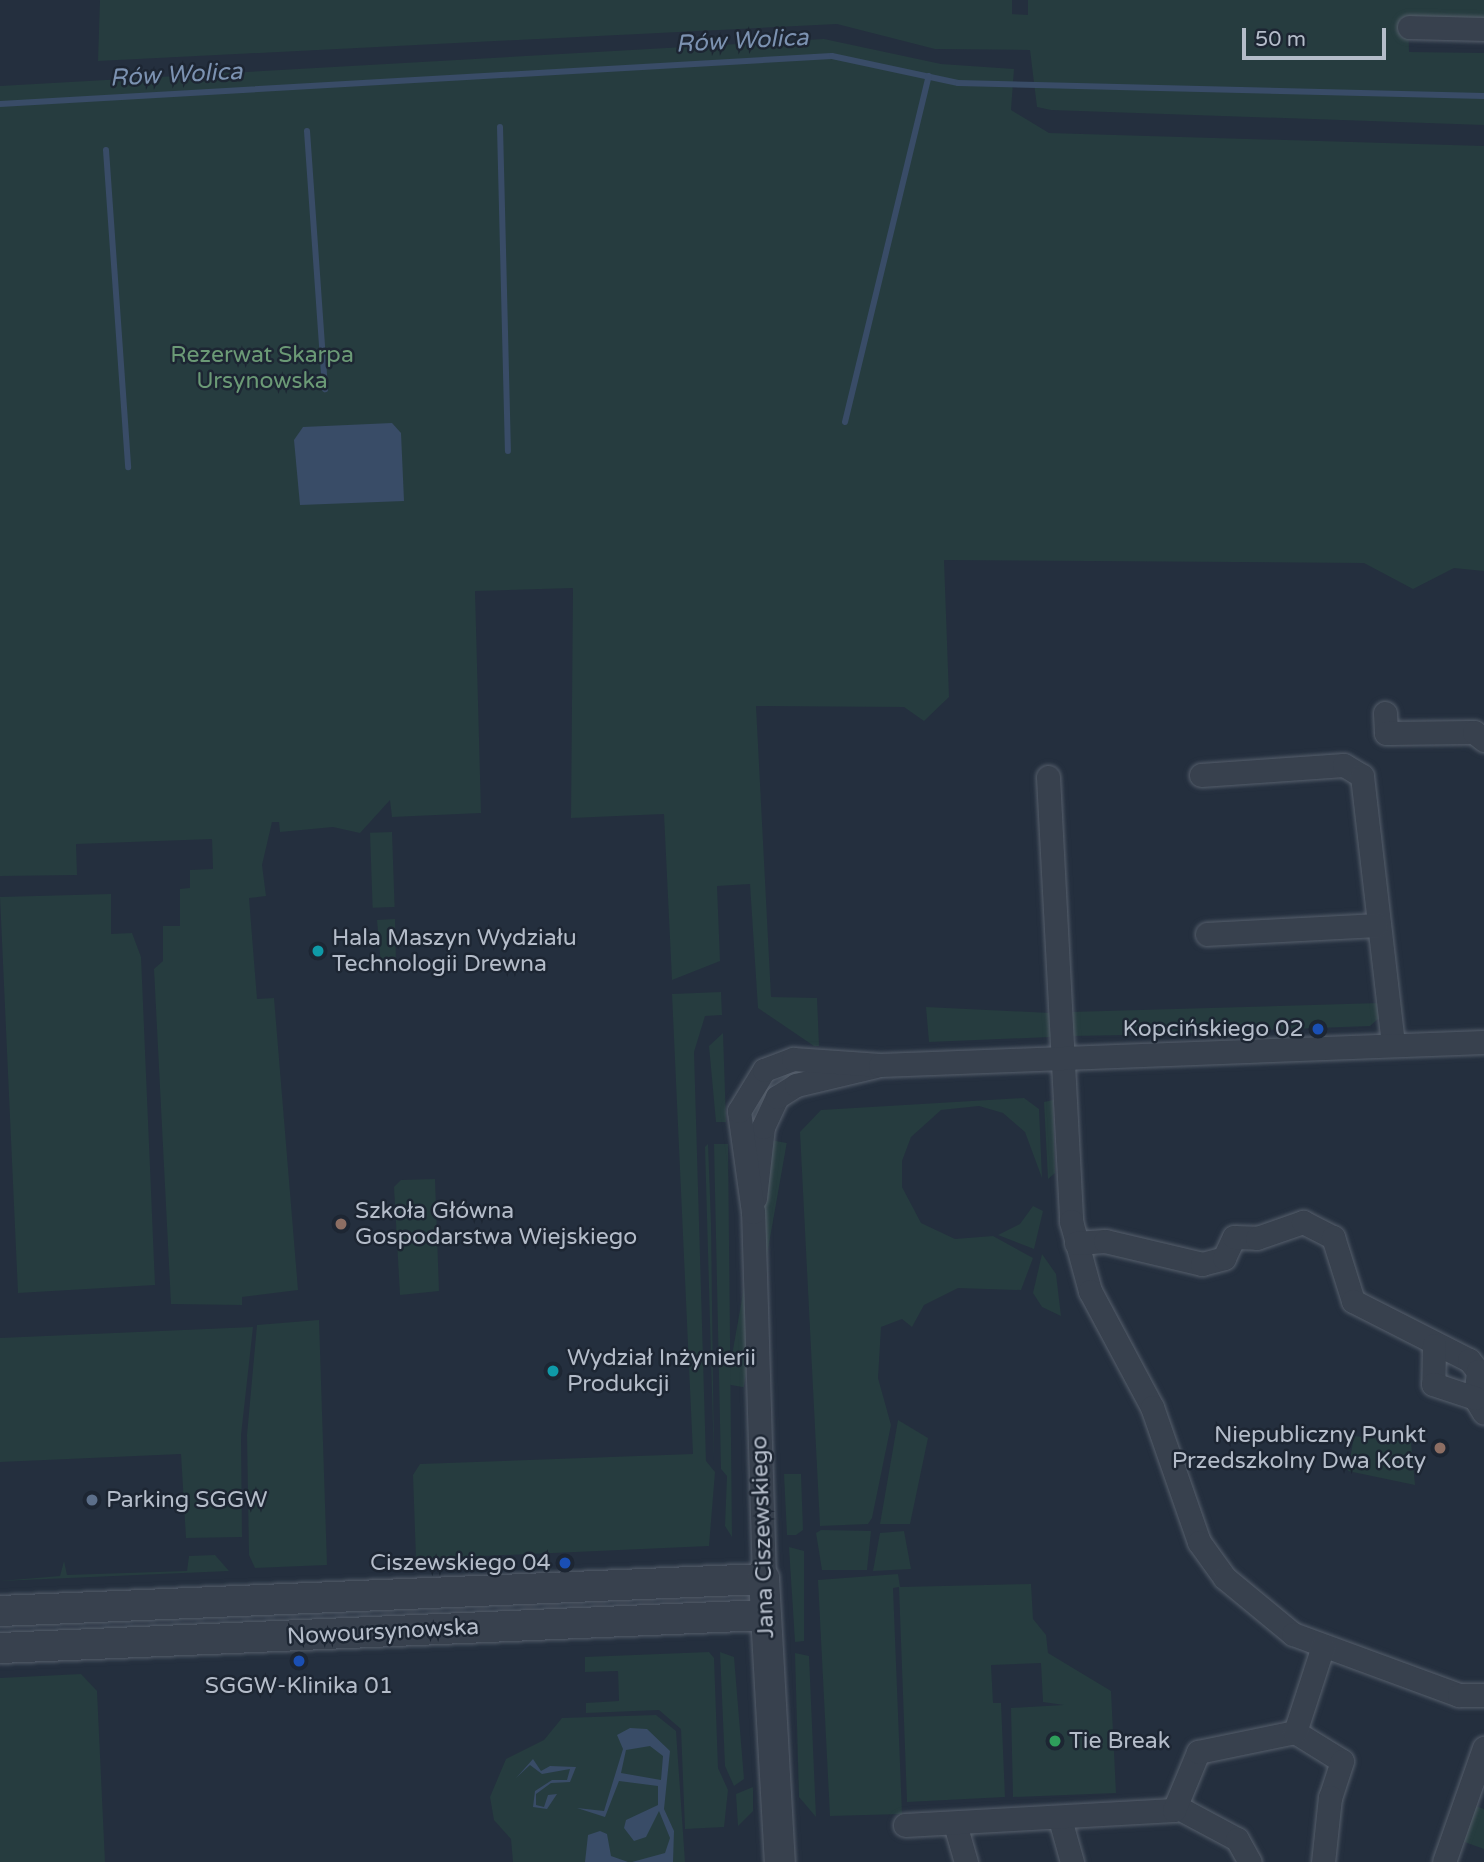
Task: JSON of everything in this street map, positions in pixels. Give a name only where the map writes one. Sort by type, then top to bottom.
[{"type":"street","points":[[1409,27],[1484,29]]},
{"type":"street","points":[[1385,713],[1386,733],[1474,732],[1484,740]]},
{"type":"street","points":[[1201,775],[1355,767],[1364,788],[1376,925],[1393,1044]]},
{"type":"street","points":[[1048,776],[1065,1187],[1076,1243],[1090,1292],[1152,1407],[1199,1542],[1225,1578],[1284,1628],[1323,1646],[1459,1695],[1484,1695]]},
{"type":"street","points":[[1207,934],[1376,925]]},
{"type":"street","points":[[880,1065],[1484,1042]]},
{"type":"street","name":"Jana Ciszewskiego","points":[[780,1862],[765,1615],[753,1212],[739,1111],[757,1078],[793,1059],[880,1065]]},
{"type":"street","name":"Jana Ciszewskiego","points":[[753,1212],[763,1127],[777,1097],[796,1085],[880,1065]]},
{"type":"street","points":[[1076,1243],[1105,1241],[1202,1264],[1224,1258],[1234,1237],[1257,1238],[1304,1222],[1333,1237],[1353,1301],[1434,1345],[1453,1349],[1478,1371],[1479,1405],[1433,1384],[1434,1345]]},
{"type":"street","name":"Nowoursynowska","points":[[0,1611],[764,1579]]},
{"type":"street","name":"Nowoursynowska","points":[[0,1648],[765,1615]]},
{"type":"street","points":[[1295,1732],[1323,1646]]},
{"type":"street","points":[[1177,1807],[1198,1752],[1295,1732],[1342,1761],[1330,1797],[1323,1862]]},
{"type":"street","points":[[1444,1862],[1484,1748]]},
{"type":"street","points":[[905,1825],[1060,1819],[1177,1807],[1237,1839],[1250,1862]]},
{"type":"street","points":[[1060,1819],[1072,1862]]},
{"type":"street","points":[[955,1825],[966,1862]]},
{"type":"green space","points":[[100,0],[1012,0],[1012,14],[1028,15],[1028,0],[1484,0],[1484,19],[1408,18],[1409,52],[1484,53],[1484,125],[1051,110],[1037,107],[1030,50],[935,49],[837,24],[98,61]]},
{"type":"green space","name":"Rezerwat Skarpa Ursynowska","points":[[824,39],[941,64],[1014,69],[1011,110],[1049,133],[1484,146],[1484,571],[1454,568],[1413,589],[1364,563],[944,560],[949,697],[924,721],[904,707],[756,706],[771,997],[817,998],[819,1046],[814,1046],[758,1008],[750,884],[717,886],[720,961],[672,980],[664,814],[571,818],[573,588],[475,591],[481,813],[392,817],[390,800],[360,833],[333,827],[280,832],[279,822],[272,822],[262,865],[266,896],[249,898],[257,999],[274,998],[298,1290],[242,1297],[242,1305],[171,1304],[154,969],[163,961],[163,926],[180,926],[180,889],[190,888],[190,870],[213,869],[212,839],[76,844],[77,875],[0,876],[0,86]]},
{"type":"green space","points":[[392,832],[395,907],[373,908],[370,833]]},
{"type":"green space","points":[[111,894],[111,934],[132,933],[141,957],[155,1285],[18,1293],[0,897]]},
{"type":"green space","points":[[395,919],[396,964],[381,965],[377,920]]},
{"type":"green space","points":[[721,992],[722,1015],[705,1016],[694,1052],[706,1461],[715,1472],[709,1546],[416,1559],[413,1475],[420,1464],[693,1454],[672,994]]},
{"type":"green space","points":[[1380,1003],[1379,1018],[1370,1026],[1127,1035],[1072,1036],[1070,1012]]},
{"type":"green space","points":[[926,1007],[1050,1013],[1051,1037],[929,1042]]},
{"type":"green space","points":[[723,1033],[726,1122],[716,1122],[709,1046]]},
{"type":"green space","points":[[1024,1098],[1039,1109],[1042,1178],[1025,1132],[1003,1113],[979,1106],[941,1110],[911,1137],[902,1161],[902,1187],[921,1223],[955,1239],[993,1236],[1033,1258],[1021,1290],[958,1288],[924,1305],[912,1327],[902,1319],[881,1327],[878,1378],[891,1425],[872,1518],[868,1524],[820,1526],[800,1132],[821,1110]]},
{"type":"green space","points":[[1053,1100],[1055,1173],[1048,1179],[1044,1102]]},
{"type":"green space","points":[[770,1140],[787,1143],[744,1387],[727,1384]]},
{"type":"green space","points":[[708,1144],[711,1223],[714,1462],[705,1147]]},
{"type":"green space","points":[[714,1144],[728,1144],[732,1537],[725,1526],[727,1476],[721,1469]]},
{"type":"green space","points":[[435,1179],[439,1291],[400,1295],[394,1187],[401,1180]]},
{"type":"green space","points":[[1033,1206],[1043,1211],[1034,1249],[998,1235],[1020,1224]]},
{"type":"green space","points":[[1042,1254],[1056,1274],[1061,1316],[1042,1307],[1033,1293]]},
{"type":"green space","points":[[319,1320],[327,1565],[255,1568],[249,1555],[247,1435],[257,1325]]},
{"type":"green space","points":[[253,1327],[241,1435],[242,1537],[186,1538],[181,1454],[0,1462],[0,1338]]},
{"type":"green space","points":[[898,1420],[928,1438],[910,1524],[880,1524]]},
{"type":"green space","points":[[1354,1436],[1411,1442],[1415,1485],[1348,1471]]},
{"type":"green space","points":[[784,1474],[801,1474],[803,1530],[796,1535],[787,1535]]},
{"type":"green space","points":[[821,1530],[871,1531],[867,1570],[822,1570],[816,1533]]},
{"type":"green space","points":[[904,1531],[911,1569],[873,1571],[880,1533]]},
{"type":"green space","points":[[789,1547],[804,1551],[804,1641],[795,1642]]},
{"type":"green space","points":[[215,1555],[229,1571],[0,1581],[60,1576],[64,1561],[67,1575],[187,1571],[189,1556]]},
{"type":"green space","points":[[898,1574],[900,1587],[1031,1584],[1033,1619],[1046,1635],[1048,1653],[1111,1691],[1116,1793],[1013,1797],[1011,1708],[1064,1705],[1043,1702],[1041,1663],[991,1665],[993,1703],[1001,1703],[1005,1797],[907,1802],[899,1587],[893,1588],[902,1814],[830,1816],[818,1580]]},
{"type":"green space","points":[[709,1652],[714,1658],[718,1768],[728,1790],[724,1827],[685,1829],[681,1729],[659,1710],[586,1713],[586,1703],[619,1701],[618,1671],[585,1672],[585,1657]]},
{"type":"green space","points":[[720,1652],[734,1657],[744,1779],[734,1786],[725,1766]]},
{"type":"green space","points":[[795,1653],[809,1656],[816,1817],[799,1797]]},
{"type":"green space","points":[[81,1674],[97,1691],[105,1862],[0,1862],[0,1678]]},
{"type":"green space","points":[[656,1715],[676,1731],[685,1862],[513,1862],[511,1839],[494,1820],[490,1797],[506,1759],[544,1740],[562,1718]]},
{"type":"green space","points":[[753,1787],[753,1811],[738,1826],[736,1794]]},
{"type":"green space","points":[[1472,1805],[1484,1809],[1484,1849],[1459,1840]]},
{"type":"water","points":[[392,423],[401,433],[404,501],[300,505],[294,440],[303,427]]},
{"type":"water","points":[[630,1728],[647,1729],[670,1751],[664,1809],[674,1831],[673,1862],[632,1862],[665,1853],[670,1838],[659,1811],[646,1837],[634,1841],[624,1828],[626,1820],[658,1805],[658,1786],[619,1781],[605,1817],[577,1808],[604,1811],[623,1749],[617,1735]],"holes":[[[650,1746],[663,1756],[661,1780],[621,1773],[626,1750]]]},
{"type":"water","points":[[533,1759],[541,1771],[550,1766],[576,1767],[570,1782],[551,1783],[536,1794],[536,1805],[544,1807],[548,1795],[557,1794],[547,1809],[533,1807],[535,1791],[552,1780],[567,1780],[570,1769],[542,1774],[530,1765],[516,1778]]},
{"type":"water","points":[[600,1831],[607,1834],[611,1856],[628,1862],[585,1862],[588,1835]]},
{"type":"waterway","name":"Rów Wolica","points":[[0,104],[832,56],[958,83],[1484,96]]},
{"type":"waterway","points":[[845,422],[929,76]]},
{"type":"waterway","points":[[500,127],[508,451]]},
{"type":"waterway","points":[[307,131],[325,389]]},
{"type":"waterway","points":[[106,150],[128,467]]},
{"type":"place","name":"Hala Maszyn Wydziału Technologii Drewna","points":[[318,951]]},
{"type":"place","name":"Kopcińskiego 02","points":[[1318,1029]]},
{"type":"place","name":"Szkoła Główna Gospodarstwa Wiejskiego","points":[[341,1224]]},
{"type":"place","name":"Wydział Inżynierii Produkcji","points":[[553,1371]]},
{"type":"place","name":"Niepubliczny Punkt Przedszkolny Dwa Koty","points":[[1440,1448]]},
{"type":"place","name":"Parking SGGW","points":[[92,1500]]},
{"type":"place","name":"Ciszewskiego 04","points":[[565,1563]]},
{"type":"place","name":"SGGW-Klinika 01","points":[[299,1661]]},
{"type":"place","name":"Tie Break","points":[[1055,1741]]}]
